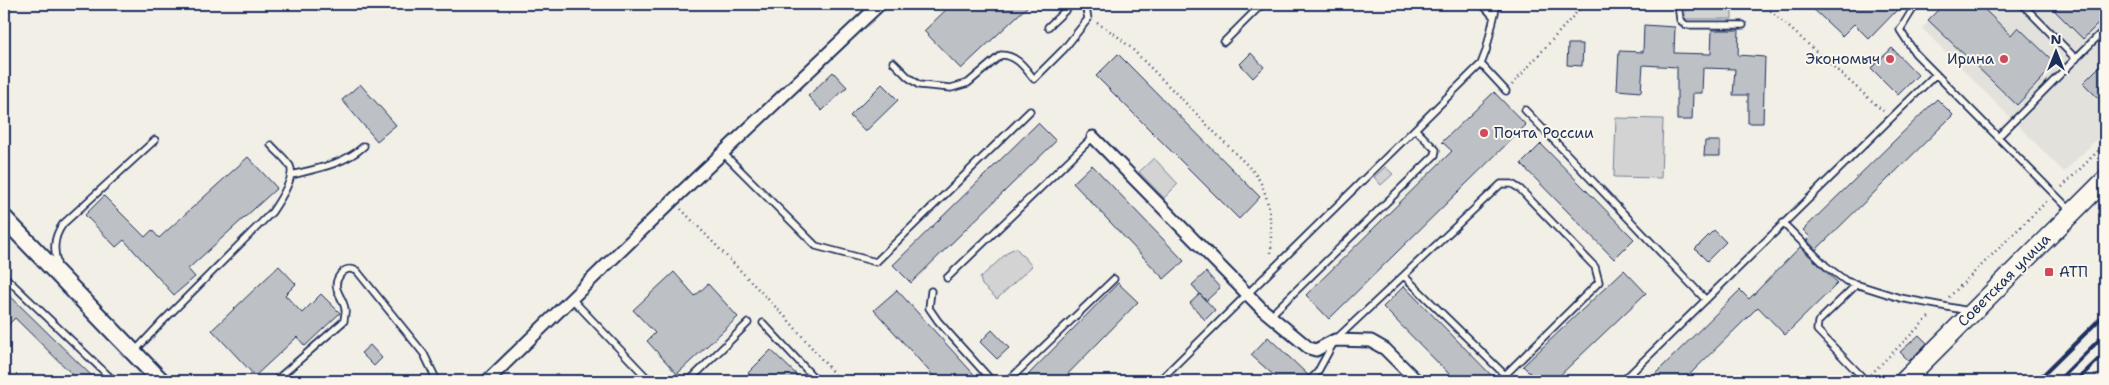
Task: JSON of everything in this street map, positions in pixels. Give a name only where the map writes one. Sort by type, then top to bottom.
[{"type":"main road","name":"Советская улица","points":[[1904,381],[2105,180]]},
{"type":"main road","points":[[4,218],[162,381]]},
{"type":"street","points":[[487,381],[880,4]]},
{"type":"street","points":[[1093,137],[1270,316],[1309,348],[1316,350],[1335,340],[1372,341],[1385,349],[1415,381]]},
{"type":"lane","points":[[1048,26],[1072,4]]},
{"type":"lane","points":[[893,62],[919,85],[951,88],[968,83],[1002,55],[1010,55],[1021,63],[1034,78],[1064,49],[1088,19],[1084,4]]},
{"type":"lane","points":[[1224,42],[1262,4]]},
{"type":"lane","points":[[1482,4],[1493,16]]},
{"type":"lane","points":[[1159,381],[1481,64],[1497,4]]},
{"type":"lane","points":[[1678,4],[1680,20],[1686,25],[1742,25]]},
{"type":"lane","points":[[1916,4],[1900,30],[1915,54],[2073,212]]},
{"type":"lane","points":[[2022,4],[2076,59]]},
{"type":"lane","points":[[1999,136],[2105,29]]},
{"type":"lane","points":[[1481,64],[1506,91]]},
{"type":"lane","points":[[1623,381],[1936,74]]},
{"type":"lane","points":[[1524,110],[1705,299]]},
{"type":"lane","points":[[723,153],[816,246],[876,262],[1030,111]]},
{"type":"lane","points":[[1270,316],[1435,155],[1436,150],[1415,129]]},
{"type":"lane","points":[[947,278],[1093,137]]},
{"type":"lane","points":[[61,277],[54,253],[54,242],[63,224],[155,140]]},
{"type":"lane","points":[[133,353],[272,212],[282,197],[291,175],[291,167],[271,145]]},
{"type":"lane","points":[[291,175],[331,165],[356,153],[364,146]]},
{"type":"lane","points":[[1309,381],[1317,373],[1335,340],[1500,184],[1512,184],[1520,189],[1595,267],[1599,282],[1505,375],[1404,276]]},
{"type":"lane","points":[[1783,223],[1826,266],[1846,280],[1900,298],[1973,311]]},
{"type":"lane","points":[[275,381],[344,321],[345,308],[336,289],[336,279],[343,270],[350,268],[357,271],[424,354],[437,381]]},
{"type":"lane","points":[[4,276],[114,381]]},
{"type":"lane","points":[[1008,381],[1114,279]]},
{"type":"lane","points":[[1856,284],[1818,322],[1816,330],[1866,380]]},
{"type":"lane","points":[[931,292],[929,308],[938,321],[992,381]]},
{"type":"lane","points":[[572,299],[650,381]]},
{"type":"lane","points":[[689,381],[748,323]]},
{"type":"lane","points":[[763,323],[818,381]]},
{"type":"path","points":[[1506,91],[1584,4]]},
{"type":"path","points":[[1763,4],[1891,118]]},
{"type":"path","points":[[1088,19],[1116,35],[1132,49],[1259,179],[1269,207],[1271,270]]},
{"type":"path","points":[[1866,380],[2105,144]]},
{"type":"path","points":[[674,200],[790,322],[840,381]]},
{"type":"shaded area","points":[[1685,4],[1730,4],[1732,6],[1732,19],[1685,19]]},
{"type":"shaded area","points":[[1948,4],[2105,4],[2105,131],[2064,172],[1922,28]]},
{"type":"shaded area","points":[[1616,118],[1663,119],[1661,178],[1614,177]]},
{"type":"shaded area","points":[[1154,158],[1178,184],[1164,198],[1139,172]]},
{"type":"shaded area","points":[[1385,167],[1393,174],[1381,185],[1374,177]]},
{"type":"shaded area","points":[[1016,248],[1032,266],[997,299],[982,285],[980,278],[1009,251]]},
{"type":"building","points":[[952,4],[1030,4],[961,69],[924,31]]},
{"type":"building","points":[[1808,4],[1892,4],[1898,9],[1869,39],[1854,24],[1842,36]]},
{"type":"building","points":[[1944,4],[1991,4],[1985,10],[2011,35],[2018,27],[2056,64],[2017,105],[1928,20]]},
{"type":"building","points":[[2048,4],[2094,4],[2105,17],[2083,39]]},
{"type":"building","points":[[1644,25],[1675,27],[1674,53],[1711,54],[1712,30],[1739,30],[1738,55],[1765,57],[1763,123],[1748,123],[1748,95],[1733,95],[1735,69],[1703,68],[1702,93],[1693,93],[1692,120],[1677,120],[1677,67],[1643,65],[1641,92],[1617,90],[1619,51],[1643,52]]},
{"type":"building","points":[[1568,44],[1583,44],[1582,66],[1567,65]]},
{"type":"building","points":[[1892,48],[1918,75],[1898,95],[1871,68]]},
{"type":"building","points":[[1251,53],[1264,67],[1253,78],[1240,64]]},
{"type":"building","points":[[1118,54],[1260,197],[1239,219],[1096,76]]},
{"type":"building","points":[[2105,61],[2105,94],[2100,100],[2083,83]]},
{"type":"building","points":[[833,72],[847,87],[822,111],[808,96]]},
{"type":"building","points":[[360,84],[396,125],[377,141],[342,100]]},
{"type":"building","points":[[882,84],[898,100],[865,132],[850,116]]},
{"type":"building","points":[[1494,92],[1526,125],[1329,319],[1306,295],[1452,151],[1442,142]]},
{"type":"building","points":[[1937,99],[1953,115],[1816,250],[1807,240],[1810,237],[1803,230]]},
{"type":"building","points":[[1038,123],[1056,141],[911,283],[893,265]]},
{"type":"building","points":[[1705,141],[1720,141],[1720,156],[1704,156]]},
{"type":"building","points":[[1541,144],[1634,239],[1614,259],[1521,164]]},
{"type":"building","points":[[248,157],[277,188],[188,269],[195,277],[174,295],[124,240],[116,247],[85,215],[104,196],[145,237],[152,230],[159,238]]},
{"type":"building","points":[[1092,165],[1184,261],[1164,279],[1073,183]]},
{"type":"building","points":[[1714,230],[1726,242],[1707,261],[1695,249]]},
{"type":"building","points":[[1800,247],[1838,283],[1785,335],[1758,307],[1683,381],[1648,381],[1740,290],[1749,299]]},
{"type":"building","points":[[279,266],[296,284],[285,295],[302,313],[321,294],[340,313],[305,346],[297,337],[255,376],[212,330]]},
{"type":"building","points":[[1624,270],[1646,293],[1554,381],[1538,381],[1523,366]]},
{"type":"building","points":[[674,272],[695,296],[708,284],[738,317],[677,374],[647,341],[655,333],[633,310]]},
{"type":"building","points":[[1206,272],[1220,288],[1206,301],[1192,285]]},
{"type":"building","points":[[1118,283],[1138,302],[1061,381],[1022,381]]},
{"type":"building","points":[[1404,286],[1497,381],[1456,381],[1383,307]]},
{"type":"building","points":[[4,290],[97,381],[79,381],[15,318],[4,329]]},
{"type":"building","points":[[897,290],[980,381],[938,381],[874,310]]},
{"type":"building","points":[[1200,294],[1215,310],[1205,320],[1190,303]]},
{"type":"building","points":[[992,330],[1009,348],[997,359],[980,342]]},
{"type":"building","points":[[1919,335],[1927,343],[1909,361],[1900,352]]},
{"type":"building","points":[[1268,337],[1308,375],[1302,381],[1280,381],[1251,355]]},
{"type":"building","points":[[370,345],[382,358],[374,366],[361,353]]},
{"type":"building","points":[[771,350],[803,381],[757,381],[748,373]]},
{"type":"railway","points":[[2037,381],[2105,314]]},
{"type":"railway","points":[[2058,381],[2105,334]]},
{"type":"railway","points":[[2076,381],[2105,353]]},
{"type":"place","name":"Экономыч","points":[[1890,59]]},
{"type":"place","name":"Ирина","points":[[2004,59]]},
{"type":"place","name":"Почта России","points":[[1484,133]]},
{"type":"place","name":"АТП","points":[[2049,272]]}]
